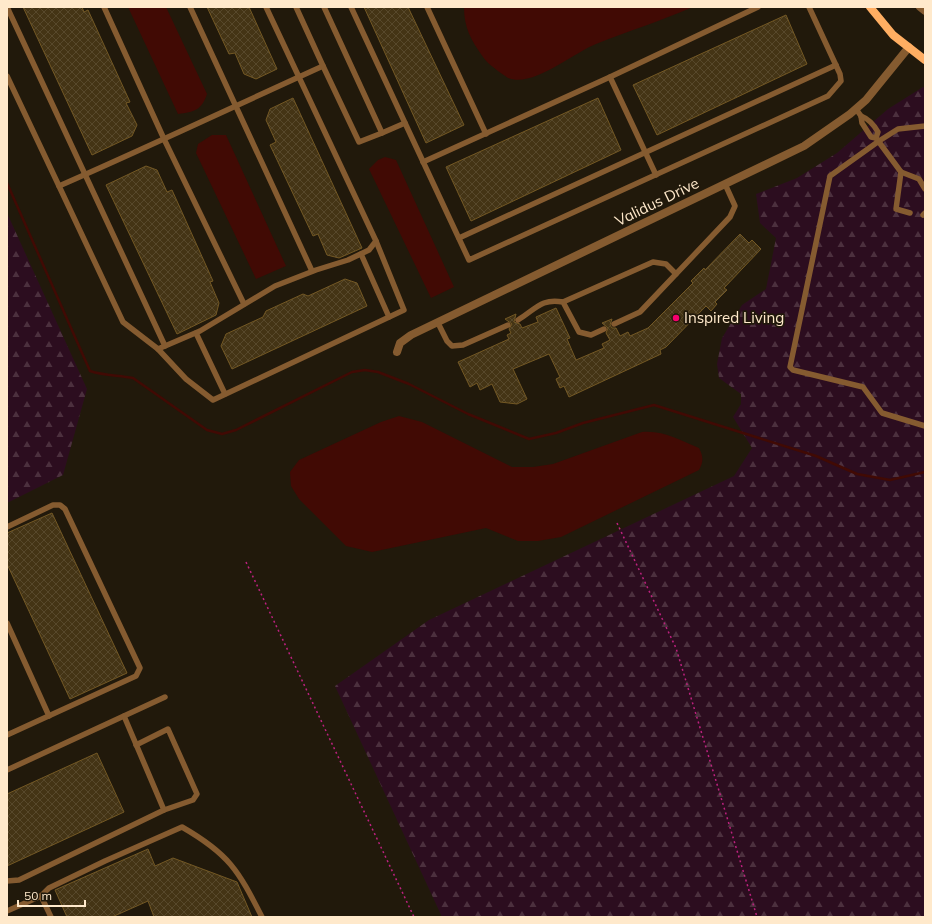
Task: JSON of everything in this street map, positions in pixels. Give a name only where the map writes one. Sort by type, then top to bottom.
[{"type":"street","points":[[870,7],[893,35],[925,60]]},
{"type":"street","points":[[920,7],[925,11]]},
{"type":"street","name":"Validus Drive","points":[[397,352],[400,343],[411,335],[804,146],[858,112],[908,47]]},
{"type":"lane","points":[[7,7],[165,346]]},
{"type":"lane","points":[[104,7],[164,139],[244,304]]},
{"type":"lane","points":[[190,7],[312,271]]},
{"type":"lane","points":[[7,76],[123,322],[158,348],[186,379],[213,400],[404,310],[376,241],[266,7]]},
{"type":"lane","points":[[296,7],[359,142],[405,123]]},
{"type":"lane","points":[[324,7],[382,133]]},
{"type":"lane","points":[[351,7],[469,260],[828,96],[840,81],[840,74],[809,7]]},
{"type":"lane","points":[[427,7],[486,134]]},
{"type":"lane","points":[[423,162],[610,77],[758,7]]},
{"type":"lane","points":[[459,238],[836,65]]},
{"type":"lane","points":[[59,186],[323,66]]},
{"type":"lane","points":[[610,77],[656,175]]},
{"type":"lane","points":[[858,112],[862,124],[871,137],[878,139],[901,172],[919,179],[925,189]]},
{"type":"lane","points":[[925,126],[898,129],[878,139],[830,176],[790,367],[793,370],[863,387],[882,413],[925,426]]},
{"type":"lane","points":[[901,172],[896,209],[910,213]]},
{"type":"lane","points":[[614,324],[640,312],[733,212],[734,202],[725,184]]},
{"type":"lane","points":[[158,348],[196,333],[275,286],[361,254],[369,250],[376,241]]},
{"type":"lane","points":[[361,254],[390,317]]},
{"type":"lane","points":[[518,320],[542,303],[551,300],[563,302],[654,262],[666,264],[676,274]]},
{"type":"lane","points":[[563,302],[579,332],[591,335],[604,329]]},
{"type":"lane","points":[[438,323],[447,341],[452,346],[463,345],[508,325]]},
{"type":"lane","points":[[196,333],[225,394]]},
{"type":"lane","points":[[7,527],[53,505],[60,505],[65,509],[140,668],[136,676],[7,734]]},
{"type":"lane","points":[[7,623],[49,716]]},
{"type":"lane","points":[[7,770],[165,697]]},
{"type":"lane","points":[[124,716],[164,810]]},
{"type":"lane","points":[[7,881],[19,880],[164,810],[193,800],[197,794],[168,729],[136,744]]},
{"type":"lane","points":[[7,911],[41,896],[49,888],[105,861],[182,827],[202,838],[224,856],[242,877],[262,917]]},
{"type":"lane","points":[[41,896],[52,917]]},
{"type":"path","points":[[616,522],[676,648],[756,917]]},
{"type":"path","points":[[246,562],[414,917]]},
{"type":"green space","points":[[923,87],[925,88],[925,917],[442,917],[335,686],[429,620],[734,476],[752,448],[733,417],[741,404],[741,394],[719,378],[717,364],[722,338],[742,305],[766,289],[776,238],[760,223],[756,194],[797,178],[837,153],[888,109]]},
{"type":"green space","points":[[7,213],[87,389],[63,475],[7,503]]},
{"type":"shaded area","points":[[128,7],[166,7],[207,94],[203,104],[200,107],[193,111],[178,114]]},
{"type":"shaded area","points":[[464,7],[693,7],[596,44],[541,74],[518,80],[508,78],[485,59],[469,34],[465,21]]},
{"type":"shaded area","points":[[212,135],[226,135],[286,266],[256,279],[196,153],[198,144]]},
{"type":"shaded area","points":[[385,157],[396,160],[454,287],[431,298],[369,169],[378,160]]},
{"type":"shaded area","points":[[399,416],[422,422],[512,467],[533,467],[553,464],[642,432],[664,434],[699,448],[702,461],[699,470],[561,537],[538,541],[518,541],[486,528],[372,552],[346,546],[299,499],[291,486],[290,472],[299,460],[381,422]]},
{"type":"building","points":[[23,7],[82,7],[84,12],[88,10],[130,102],[126,103],[137,125],[132,136],[92,155]]},
{"type":"building","points":[[207,7],[249,7],[277,69],[256,79],[244,74],[235,53],[229,54]]},
{"type":"building","points":[[364,7],[408,7],[464,125],[426,143]]},
{"type":"building","points":[[786,15],[807,64],[657,135],[633,85]]},
{"type":"building","points":[[293,98],[362,248],[339,258],[327,255],[318,234],[313,236],[270,145],[276,142],[266,120],[270,109]]},
{"type":"building","points":[[598,98],[621,150],[471,221],[446,167]]},
{"type":"building","points":[[146,166],[157,170],[167,192],[172,190],[213,281],[210,282],[219,303],[216,315],[177,334],[106,185]]},
{"type":"building","name":"Inspired Living","points":[[740,234],[749,243],[752,240],[761,249],[724,288],[727,290],[715,302],[717,304],[711,311],[706,306],[666,347],[660,350],[661,354],[569,397],[564,386],[560,388],[556,379],[560,377],[549,354],[513,369],[527,399],[517,404],[500,402],[492,384],[480,390],[477,383],[470,387],[458,362],[509,339],[507,335],[511,333],[509,329],[512,324],[505,319],[516,314],[514,322],[520,324],[522,328],[538,322],[536,317],[556,308],[570,338],[567,339],[576,360],[604,348],[602,344],[610,340],[606,333],[608,328],[602,323],[612,319],[610,325],[612,328],[616,328],[620,336],[628,332],[630,336],[648,328],[693,283],[691,281],[704,268],[705,270]]},
{"type":"building","points":[[345,279],[357,283],[367,306],[232,369],[221,346],[226,334],[263,317],[266,311],[303,294],[308,296]]},
{"type":"building","points":[[52,513],[127,673],[70,699],[7,564],[7,533]]},
{"type":"building","points":[[97,753],[124,812],[7,866],[7,794]]},
{"type":"building","points":[[148,849],[155,866],[173,858],[237,882],[252,917],[154,917],[148,901],[112,917],[67,917],[55,890]]},
{"type":"waterway","points":[[7,183],[90,371],[133,378],[207,430],[222,434],[236,430],[352,372],[365,370],[378,372],[409,384],[468,414],[529,439],[556,433],[583,423],[654,405],[816,456],[857,474],[890,480],[925,472]]},
{"type":"place","name":"Inspired Living","points":[[676,318]]}]
